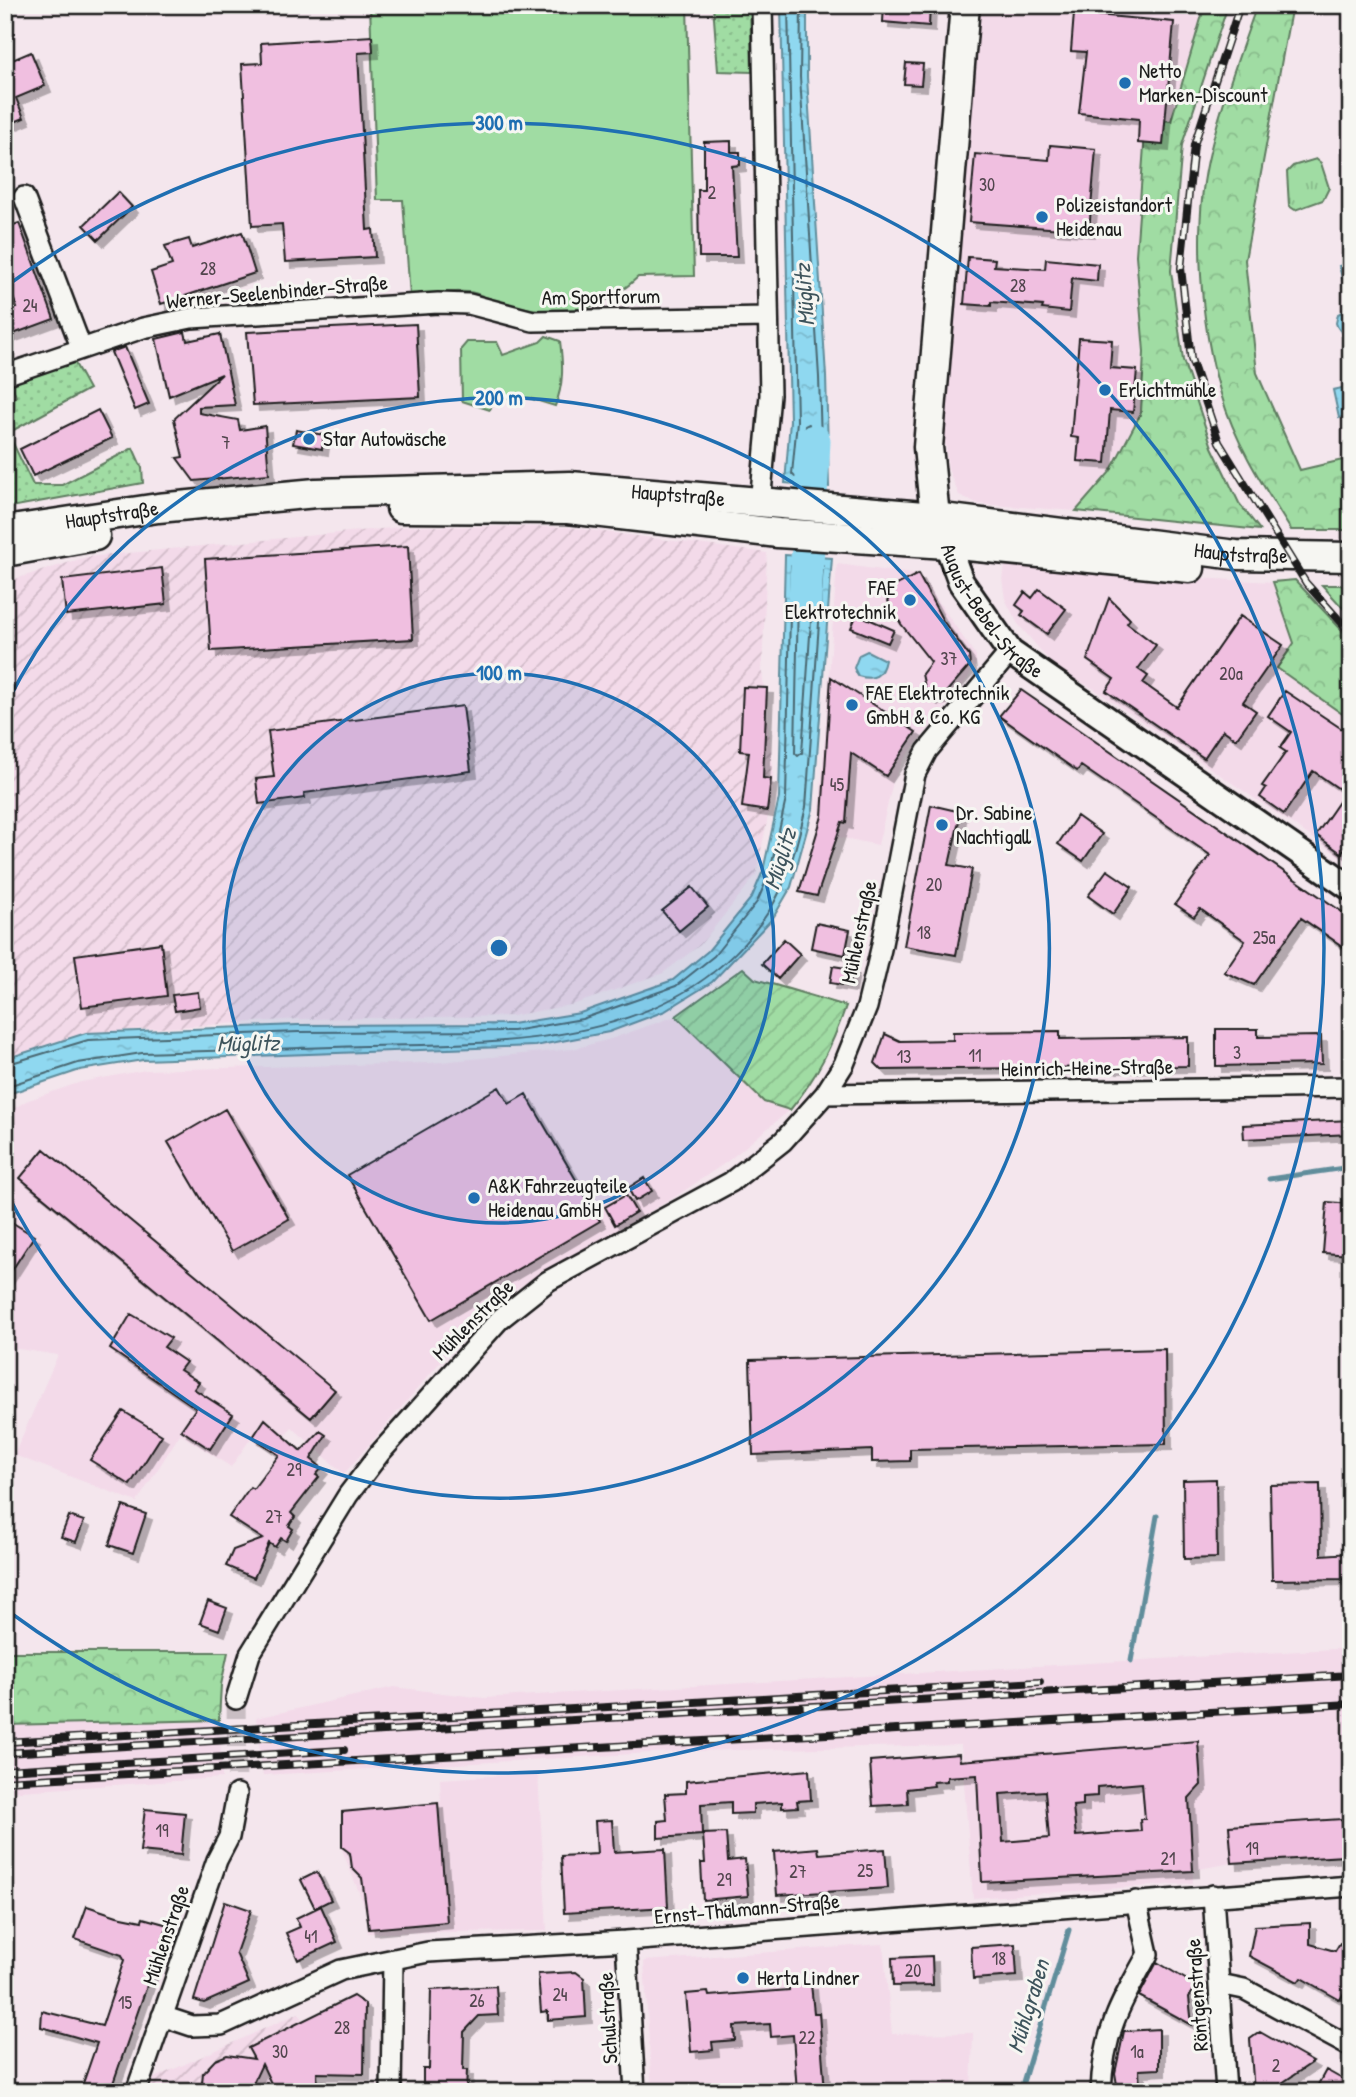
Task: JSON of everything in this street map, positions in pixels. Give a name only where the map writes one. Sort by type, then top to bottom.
[{"type":"main road","name":"August-Bebel-Straße","points":[[947,544],[935,517],[928,447],[965,5]]},
{"type":"main road","name":"Hauptstraße","points":[[5,531],[163,508],[316,493],[570,486],[935,517],[1236,555],[1351,557]]},
{"type":"main road","name":"Hauptstraße","points":[[5,552],[198,521],[419,507],[568,509],[778,533],[947,544],[1237,573],[1351,574]]},
{"type":"street","points":[[762,5],[770,503]]},
{"type":"street","points":[[24,197],[81,346]]},
{"type":"street","name":"Am Sportforum","points":[[438,303],[469,304],[533,321],[768,317]]},
{"type":"street","name":"Werner-Seelenbinder-Straße","points":[[5,375],[81,346],[142,328],[199,317],[438,303]]},
{"type":"street","name":"August-Bebel-Straße","points":[[947,544],[961,582],[1010,652],[1351,888]]},
{"type":"street","name":"Mühlenstraße","points":[[236,1699],[250,1654],[348,1495],[380,1453],[500,1319],[548,1281],[731,1182],[790,1135],[825,1094],[844,1064],[867,1007],[915,774],[927,751],[1010,652]]},
{"type":"street","name":"Heinrich-Heine-Straße","points":[[825,1094],[1351,1087]]},
{"type":"street","name":"Mühlenstraße","points":[[136,2092],[217,1860],[229,1837],[237,1794]]},
{"type":"street","name":"Ernst-Thälmann-Straße","points":[[162,2016],[192,2026],[221,2025],[341,1970],[428,1952],[626,1941],[1351,1886]]},
{"type":"street","name":"Röntgenstraße","points":[[1213,1895],[1226,2092]]},
{"type":"street","points":[[1101,2092],[1102,2062],[1114,2016],[1148,1954],[1136,1901]]},
{"type":"street","name":"Schulstraße","points":[[626,1941],[635,2092]]},
{"type":"street","points":[[391,2092],[393,1959]]},
{"type":"street","points":[[1220,1984],[1244,1989],[1351,2048]]},
{"type":"shaded area","points":[[978,5],[1112,5],[1201,18],[1171,121],[1147,119],[1141,413],[1110,472],[1076,511],[979,504],[959,495],[948,469],[942,407]]},
{"type":"shaded area","points":[[412,526],[567,527],[767,553],[762,671],[773,766],[772,797],[756,875],[700,945],[663,973],[575,1004],[511,1016],[299,1019],[86,1033],[5,1059],[5,582],[87,557]]},
{"type":"shaded area","points":[[1006,563],[1065,571],[1273,582],[1294,644],[1277,668],[1351,720],[1351,864],[1091,687],[1059,672],[1018,624],[1005,599],[1002,578]]},
{"type":"shaded area","points":[[837,564],[920,575],[976,656],[976,664],[968,678],[903,760],[893,782],[878,845],[818,833]]},
{"type":"shaded area","points":[[676,1016],[764,1102],[790,1110],[728,1161],[675,1197],[490,1304],[344,1474],[292,1427],[272,1452],[251,1438],[231,1467],[180,1434],[137,1502],[14,1455],[58,1355],[5,1347],[5,1114],[26,1101],[81,1082],[146,1070],[430,1063],[573,1049]]},
{"type":"shaded area","points":[[1351,1648],[1351,1855],[1232,1863],[1193,1870],[1193,1883],[973,1898],[961,1745],[687,1751],[263,1775],[256,1718],[394,1687],[484,1698]]},
{"type":"shaded area","points":[[219,1720],[222,1778],[5,1792],[5,1725]]},
{"type":"shaded area","points":[[538,1773],[547,1931],[368,1933],[366,1910],[342,1850],[341,1811],[441,1802],[440,1779]]},
{"type":"shaded area","points":[[883,1944],[892,2034],[973,2033],[971,2092],[652,2092],[644,1961]]},
{"type":"shaded area","points":[[299,2013],[317,2052],[316,2092],[149,2092],[154,2078]]},
{"type":"green space","points":[[370,5],[687,5],[694,276],[638,277],[605,300],[573,310],[520,307],[469,292],[410,296],[403,200],[377,200]]},
{"type":"green space","points":[[713,5],[750,5],[752,72],[718,71]]},
{"type":"green space","points":[[1205,5],[1228,5],[1182,145],[1171,271],[1183,360],[1212,447],[1239,503],[1260,530],[1076,511],[1110,472],[1141,413],[1144,352],[1136,255],[1146,119],[1171,121]]},
{"type":"green space","points":[[1257,5],[1292,5],[1245,260],[1257,373],[1300,470],[1351,458],[1351,530],[1291,530],[1234,430],[1221,394],[1208,337],[1200,241],[1204,180],[1220,115]]},
{"type":"green space","points":[[1316,159],[1321,163],[1329,188],[1323,200],[1295,210],[1289,206],[1287,172],[1293,166]]},
{"type":"green space","points":[[546,336],[560,341],[562,374],[555,406],[529,398],[495,398],[490,410],[462,401],[461,349],[467,342],[497,342],[503,355],[540,342]]},
{"type":"green space","points":[[72,358],[89,389],[8,433],[33,485],[62,485],[133,448],[142,468],[143,483],[5,508],[5,401],[16,397],[11,382]]},
{"type":"green space","points":[[1295,580],[1351,640],[1351,720],[1277,668],[1294,643],[1273,582]]},
{"type":"green space","points":[[1322,585],[1351,585],[1351,617]]},
{"type":"green space","points":[[743,968],[755,979],[846,1006],[823,1061],[790,1110],[764,1102],[676,1016]]},
{"type":"green space","points":[[5,1652],[228,1652],[221,1685],[219,1720],[5,1725]]},
{"type":"water","points":[[781,5],[807,5],[807,77],[826,376],[829,487],[785,483],[790,421]]},
{"type":"water","points":[[1351,263],[1351,334],[1348,334],[1341,332],[1336,323],[1338,314],[1350,308],[1339,266]]},
{"type":"water","points":[[1351,386],[1351,415],[1339,418],[1333,390]]},
{"type":"water","points":[[785,555],[832,558],[813,809],[791,887],[773,918],[712,982],[665,1011],[609,1032],[535,1046],[143,1060],[80,1070],[5,1095],[5,1059],[86,1033],[298,1025],[512,1024],[580,1013],[673,980],[708,951],[752,897],[763,871],[779,798]]},
{"type":"water","points":[[867,651],[885,660],[882,670],[869,678],[858,676],[854,668],[859,655]]},
{"type":"building","points":[[884,5],[930,5],[929,26],[883,22]]},
{"type":"building","name":"Netto Marken-Discount","points":[[1074,13],[1174,22],[1163,145],[1138,143],[1139,119],[1079,113],[1086,52],[1071,51]]},
{"type":"building","points":[[372,36],[373,52],[358,53],[367,230],[373,229],[375,257],[285,262],[282,224],[252,226],[242,64],[262,63],[261,43]]},
{"type":"building","points":[[31,52],[45,86],[16,98],[24,118],[5,126],[5,74],[10,84],[5,63]]},
{"type":"building","points":[[906,63],[923,64],[921,85],[904,84]]},
{"type":"building","points":[[731,141],[731,152],[740,152],[740,165],[732,166],[737,257],[699,257],[698,190],[704,190],[704,142]]},
{"type":"building","points":[[1050,145],[1096,149],[1089,231],[969,222],[975,154],[1049,160]]},
{"type":"building","points":[[118,192],[132,207],[98,240],[84,225]]},
{"type":"building","points":[[19,223],[54,319],[5,337],[5,312],[17,308],[5,276],[5,228]]},
{"type":"building","points":[[242,232],[255,273],[161,304],[151,272],[172,265],[165,246],[189,239],[192,248]]},
{"type":"building","points":[[968,257],[995,259],[994,266],[1045,269],[1046,259],[1098,264],[1097,281],[1072,278],[1069,312],[1042,309],[1043,306],[991,302],[991,306],[964,304]]},
{"type":"building","points":[[416,324],[420,397],[253,405],[247,332]]},
{"type":"building","points":[[185,332],[187,341],[220,334],[235,405],[199,407],[199,413],[238,420],[240,430],[265,426],[269,474],[194,481],[177,458],[183,457],[174,419],[222,374],[169,396],[156,339]]},
{"type":"building","name":"Erlichtmühle","points":[[1079,338],[1112,340],[1110,368],[1137,370],[1133,412],[1110,410],[1106,463],[1077,461],[1079,438],[1071,437]]},
{"type":"building","points":[[125,347],[149,404],[135,410],[111,352]]},
{"type":"building","points":[[98,410],[112,438],[33,476],[20,449]]},
{"type":"building","name":"Star Autowäsche","points":[[296,430],[324,435],[322,449],[293,444]]},
{"type":"building","points":[[408,546],[413,639],[211,651],[205,559]]},
{"type":"building","points":[[162,568],[166,604],[66,615],[62,580]]},
{"type":"building","points":[[918,574],[943,621],[969,656],[970,665],[941,698],[932,699],[926,692],[922,674],[931,662],[901,624],[883,592]]},
{"type":"building","points":[[1039,589],[1066,609],[1047,634],[1021,615],[1024,611],[1016,605],[1025,592],[1032,598]]},
{"type":"building","points":[[1109,598],[1130,619],[1127,623],[1156,645],[1138,669],[1148,676],[1143,683],[1177,707],[1240,616],[1283,645],[1243,702],[1256,711],[1236,739],[1223,730],[1204,758],[1106,691],[1114,679],[1087,660]]},
{"type":"building","points":[[857,614],[894,630],[888,643],[851,628]]},
{"type":"building","points":[[831,677],[916,732],[886,776],[851,753],[846,823],[842,822],[817,896],[799,892],[822,816]]},
{"type":"building","points":[[743,687],[767,688],[763,778],[771,779],[767,811],[742,807],[749,752],[740,751]]},
{"type":"building","points":[[1021,690],[1351,918],[1351,952],[1301,918],[1254,985],[1224,972],[1245,941],[1200,909],[1194,917],[1175,904],[1210,855],[1081,766],[1077,771],[999,716]]},
{"type":"building","points":[[1285,691],[1351,735],[1351,839],[1341,853],[1316,835],[1345,793],[1313,771],[1284,814],[1260,797],[1266,788],[1262,786],[1286,752],[1280,748],[1291,732],[1268,716]]},
{"type":"building","points":[[463,706],[471,771],[304,793],[305,798],[259,804],[256,779],[274,777],[268,731]]},
{"type":"building","points":[[931,805],[961,812],[949,865],[972,869],[956,955],[904,946]]},
{"type":"building","points":[[1077,816],[1102,834],[1083,861],[1058,844]]},
{"type":"building","points":[[1107,870],[1132,887],[1113,914],[1088,896]]},
{"type":"building","points":[[692,887],[708,907],[679,931],[662,911]]},
{"type":"building","points":[[816,923],[850,930],[845,955],[811,948]]},
{"type":"building","points":[[784,939],[800,954],[778,979],[762,964]]},
{"type":"building","points":[[161,943],[167,996],[82,1007],[75,955]]},
{"type":"building","points":[[833,966],[853,969],[850,986],[830,983]]},
{"type":"building","points":[[198,992],[200,1007],[175,1011],[172,995]]},
{"type":"building","points":[[1216,1029],[1258,1029],[1258,1037],[1321,1036],[1322,1064],[1216,1066]]},
{"type":"building","points":[[1060,1031],[1060,1039],[1188,1037],[1188,1066],[882,1070],[875,1063],[885,1034],[900,1041],[953,1040],[953,1032]]},
{"type":"building","name":"A&K Fahrzeugteile Heidenau GmbH","points":[[499,1087],[509,1104],[526,1094],[600,1221],[431,1320],[347,1175]]},
{"type":"building","points":[[225,1109],[289,1219],[232,1251],[168,1142]]},
{"type":"building","points":[[1351,1120],[1351,1134],[1244,1139],[1243,1125]]},
{"type":"building","points":[[44,1149],[335,1390],[311,1418],[20,1178]]},
{"type":"building","points":[[644,1178],[652,1191],[635,1201],[628,1188]]},
{"type":"building","points":[[626,1195],[636,1212],[615,1225],[605,1207]]},
{"type":"building","points":[[1327,1202],[1351,1204],[1351,1255],[1323,1253]]},
{"type":"building","points":[[5,1218],[34,1236],[5,1281]]},
{"type":"building","points":[[131,1314],[171,1338],[164,1347],[186,1362],[180,1370],[199,1382],[194,1389],[233,1414],[210,1449],[181,1430],[196,1408],[110,1349]]},
{"type":"building","points":[[1165,1349],[1166,1444],[910,1449],[910,1461],[872,1462],[872,1450],[753,1455],[750,1360]]},
{"type":"building","points":[[123,1411],[162,1435],[130,1485],[90,1460]]},
{"type":"building","points":[[265,1419],[301,1451],[320,1431],[326,1435],[311,1459],[322,1468],[316,1475],[319,1477],[291,1513],[295,1517],[289,1526],[293,1529],[286,1541],[281,1538],[275,1547],[269,1543],[254,1578],[226,1566],[233,1550],[263,1539],[229,1517],[250,1487],[253,1489],[279,1455],[253,1437]]},
{"type":"building","points":[[1216,1479],[1217,1558],[1184,1559],[1183,1480]]},
{"type":"building","points":[[1320,1484],[1321,1555],[1351,1553],[1351,1579],[1272,1580],[1270,1485]]},
{"type":"building","points":[[123,1506],[146,1514],[133,1553],[109,1545]]},
{"type":"building","points":[[69,1516],[84,1521],[76,1542],[61,1537]]},
{"type":"building","points":[[208,1601],[227,1608],[219,1630],[200,1623]]},
{"type":"building","points":[[1198,1741],[1201,1785],[1189,1798],[1193,1871],[982,1882],[977,1775],[947,1777],[947,1781],[933,1782],[934,1786],[907,1789],[908,1804],[873,1806],[870,1761],[959,1754],[960,1761]],"holes":[[[1142,1783],[1145,1819],[1140,1819],[1141,1831],[1076,1836],[1073,1806],[1083,1805],[1083,1797],[1097,1796],[1097,1787]],[[1045,1791],[1049,1838],[1003,1842],[1000,1794]]]},
{"type":"building","points":[[809,1770],[811,1800],[797,1801],[798,1807],[782,1808],[782,1802],[753,1804],[753,1813],[731,1814],[731,1802],[701,1804],[702,1835],[658,1838],[658,1821],[667,1820],[665,1794],[686,1793],[686,1781]]},
{"type":"building","points":[[438,1803],[447,1922],[369,1929],[362,1878],[352,1868],[350,1853],[342,1847],[342,1812]]},
{"type":"building","points":[[145,1809],[185,1813],[181,1855],[140,1851]]},
{"type":"building","points":[[1342,1819],[1344,1856],[1232,1863],[1229,1826]]},
{"type":"building","points":[[612,1820],[614,1852],[665,1849],[668,1907],[564,1913],[561,1856],[597,1854],[595,1821]]},
{"type":"building","points":[[726,1833],[728,1861],[745,1859],[748,1896],[703,1900],[703,1834]]},
{"type":"building","points":[[818,1848],[819,1854],[885,1849],[888,1888],[777,1895],[774,1852]]},
{"type":"building","points":[[317,1872],[331,1900],[315,1908],[301,1880]]},
{"type":"building","points":[[225,1901],[251,1910],[236,1953],[249,1983],[204,2003],[194,2000]]},
{"type":"building","points":[[87,1906],[117,1916],[142,1921],[143,1918],[168,1925],[110,2092],[80,2092],[97,2043],[41,2027],[42,2011],[102,2026],[124,1960],[122,1955],[75,1939]]},
{"type":"building","points":[[321,1906],[337,1942],[298,1960],[286,1933],[300,1927],[296,1918]]},
{"type":"building","points":[[1310,1923],[1310,1944],[1335,1951],[1340,1943],[1351,1942],[1351,1980],[1340,2000],[1301,1978],[1298,1982],[1249,1956],[1255,1926]]},
{"type":"building","points":[[1015,1944],[1017,1976],[973,1979],[971,1947]]},
{"type":"building","points":[[932,1956],[933,1985],[893,1986],[892,1958]]},
{"type":"building","points":[[1157,1962],[1197,1986],[1189,1997],[1192,2025],[1139,1996]]},
{"type":"building","points":[[576,1972],[584,1978],[586,2017],[548,2020],[548,2011],[541,2012],[538,1974]]},
{"type":"building","points":[[811,1984],[814,2013],[819,2013],[825,2092],[797,2092],[793,2035],[771,2037],[770,2024],[734,2026],[735,2040],[712,2042],[713,2050],[691,2052],[686,1994],[708,1992],[709,1996],[789,1990],[789,1985]]},
{"type":"building","points":[[496,1986],[498,2015],[479,2016],[464,2032],[463,2070],[467,2070],[466,2092],[423,2092],[423,2069],[429,2069],[431,1990]]},
{"type":"building","points":[[353,1996],[365,2004],[364,2074],[317,2073],[318,2088],[312,2092],[275,2092],[262,2064],[249,2092],[201,2092],[203,2073],[215,2060],[227,2055],[254,2059],[248,2048]]},
{"type":"building","points":[[1159,2029],[1159,2069],[1139,2070],[1140,2090],[1118,2091],[1115,2073],[1124,2031]]},
{"type":"building","points":[[1260,2032],[1313,2062],[1270,2091],[1254,2092],[1250,2039]]},
{"type":"building","points":[[1326,2070],[1351,2084],[1351,2092],[1314,2092]]},
{"type":"waterway","name":"Müglitz","points":[[805,600],[814,441]]},
{"type":"waterway","name":"Mühlgraben","points":[[1269,1179],[1351,1167]]},
{"type":"waterway","name":"Mühlgraben","points":[[1131,1661],[1157,1516]]},
{"type":"waterway","name":"Mühlgraben","points":[[1020,2092],[1069,1930]]},
{"type":"tunnel","points":[[236,1699],[237,1794]]},
{"type":"railway","points":[[1240,5],[1194,145],[1181,268],[1191,359],[1219,442],[1306,583],[1351,633]]},
{"type":"railway","points":[[5,1753],[1351,1675]]},
{"type":"railway","points":[[5,1742],[1040,1682]]},
{"type":"railway","points":[[5,1781],[1351,1704]]},
{"type":"railway","points":[[5,1770],[344,1750]]},
{"type":"place","name":"Netto Marken-Discount","points":[[1125,83]]},
{"type":"place","name":"Polizeistandort Heidenau","points":[[1042,217]]},
{"type":"place","name":"Erlichtmühle","points":[[1105,390]]},
{"type":"place","name":"Star Autowäsche","points":[[309,439]]},
{"type":"place","name":"FAE Elektrotechnik","points":[[910,600]]},
{"type":"place","name":"FAE Elektrotechnik GmbH & Co. KG","points":[[852,705]]},
{"type":"place","name":"Dr. Sabine Nachtigall","points":[[942,825]]},
{"type":"place","name":"A&K Fahrzeugteile Heidenau GmbH","points":[[474,1198]]},
{"type":"place","name":"Herta Lindner","points":[[743,1978]]}]
